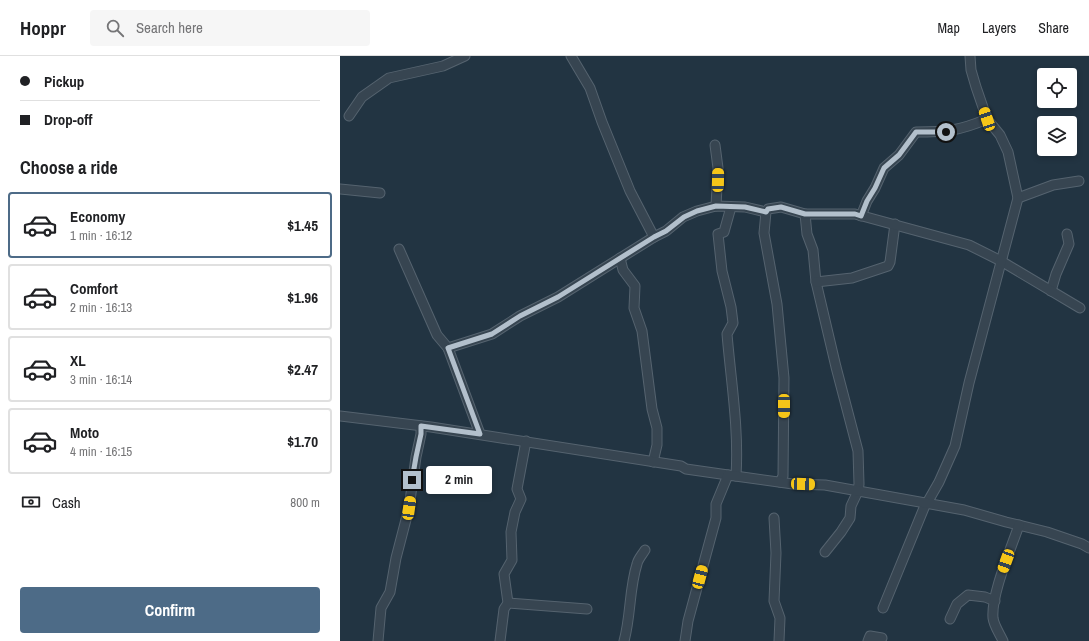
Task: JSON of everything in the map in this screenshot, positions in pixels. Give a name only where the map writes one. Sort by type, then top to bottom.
[{"type":"street","points":[[349,116],[362,97],[389,78],[443,66],[465,56]]},
{"type":"street","points":[[571,56],[590,88],[630,191],[654,237]]},
{"type":"street","points":[[883,608],[926,503],[939,482],[955,446],[969,382],[1018,198],[1008,152],[1000,135],[987,119],[971,70],[970,56]]},
{"type":"street","points":[[861,216],[884,168],[899,155],[916,132],[946,132],[967,127],[987,119]]},
{"type":"street","points":[[714,145],[718,168],[716,206]]},
{"type":"street","points":[[1018,198],[1053,185],[1079,181]]},
{"type":"street","points":[[340,189],[380,193]]},
{"type":"street","points":[[448,348],[492,334],[520,316],[558,297],[666,231],[684,217],[697,211],[716,206],[745,207],[766,212]]},
{"type":"street","points":[[685,641],[688,621],[716,518],[716,504],[732,475],[737,456],[736,428],[727,334],[733,323],[731,307],[722,271],[718,234],[724,232],[731,207]]},
{"type":"street","points":[[780,482],[783,476],[784,378],[777,304],[764,233],[766,212],[768,209],[781,207],[805,214],[855,214],[969,245],[1001,261],[1080,308]]},
{"type":"street","points":[[805,214],[807,234],[813,250],[816,282],[858,451],[858,491],[850,506],[850,518],[841,532],[824,552]]},
{"type":"street","points":[[816,282],[852,278],[888,266],[890,262],[895,224]]},
{"type":"street","points":[[1051,291],[1056,274],[1069,244],[1067,234]]},
{"type":"street","points":[[399,249],[437,335],[448,348],[480,434]]},
{"type":"street","points":[[620,258],[623,270],[635,286],[634,308],[642,331],[652,409],[657,428],[657,445],[653,462]]},
{"type":"street","points":[[340,416],[526,441],[681,466],[686,469],[793,484],[825,485],[964,510],[1019,526],[1046,532],[1082,544],[1089,548]]},
{"type":"street","points":[[378,641],[381,608],[390,592],[396,558],[409,508],[421,426]]},
{"type":"street","points":[[500,641],[504,609],[508,603],[504,574],[512,560],[511,532],[515,512],[521,499],[517,489],[526,441]]},
{"type":"street","points":[[774,518],[776,553],[774,601],[780,618],[779,641]]},
{"type":"street","points":[[1003,641],[993,619],[995,602],[1003,571],[1019,526]]},
{"type":"street","points":[[624,641],[628,628],[637,563],[645,550]]},
{"type":"street","points":[[950,619],[957,604],[968,595],[985,597],[995,602]]},
{"type":"street","points":[[508,603],[587,608]]},
{"type":"street","points":[[868,641],[870,636],[882,638]]},
{"type":"route","points":[[412,480],[421,434],[421,426],[480,434],[448,348],[492,334],[520,316],[558,297],[666,231],[684,217],[697,211],[716,206],[745,207],[766,212],[768,209],[781,207],[805,214],[855,214],[861,216],[884,168],[899,155],[916,132],[946,132]]}]
